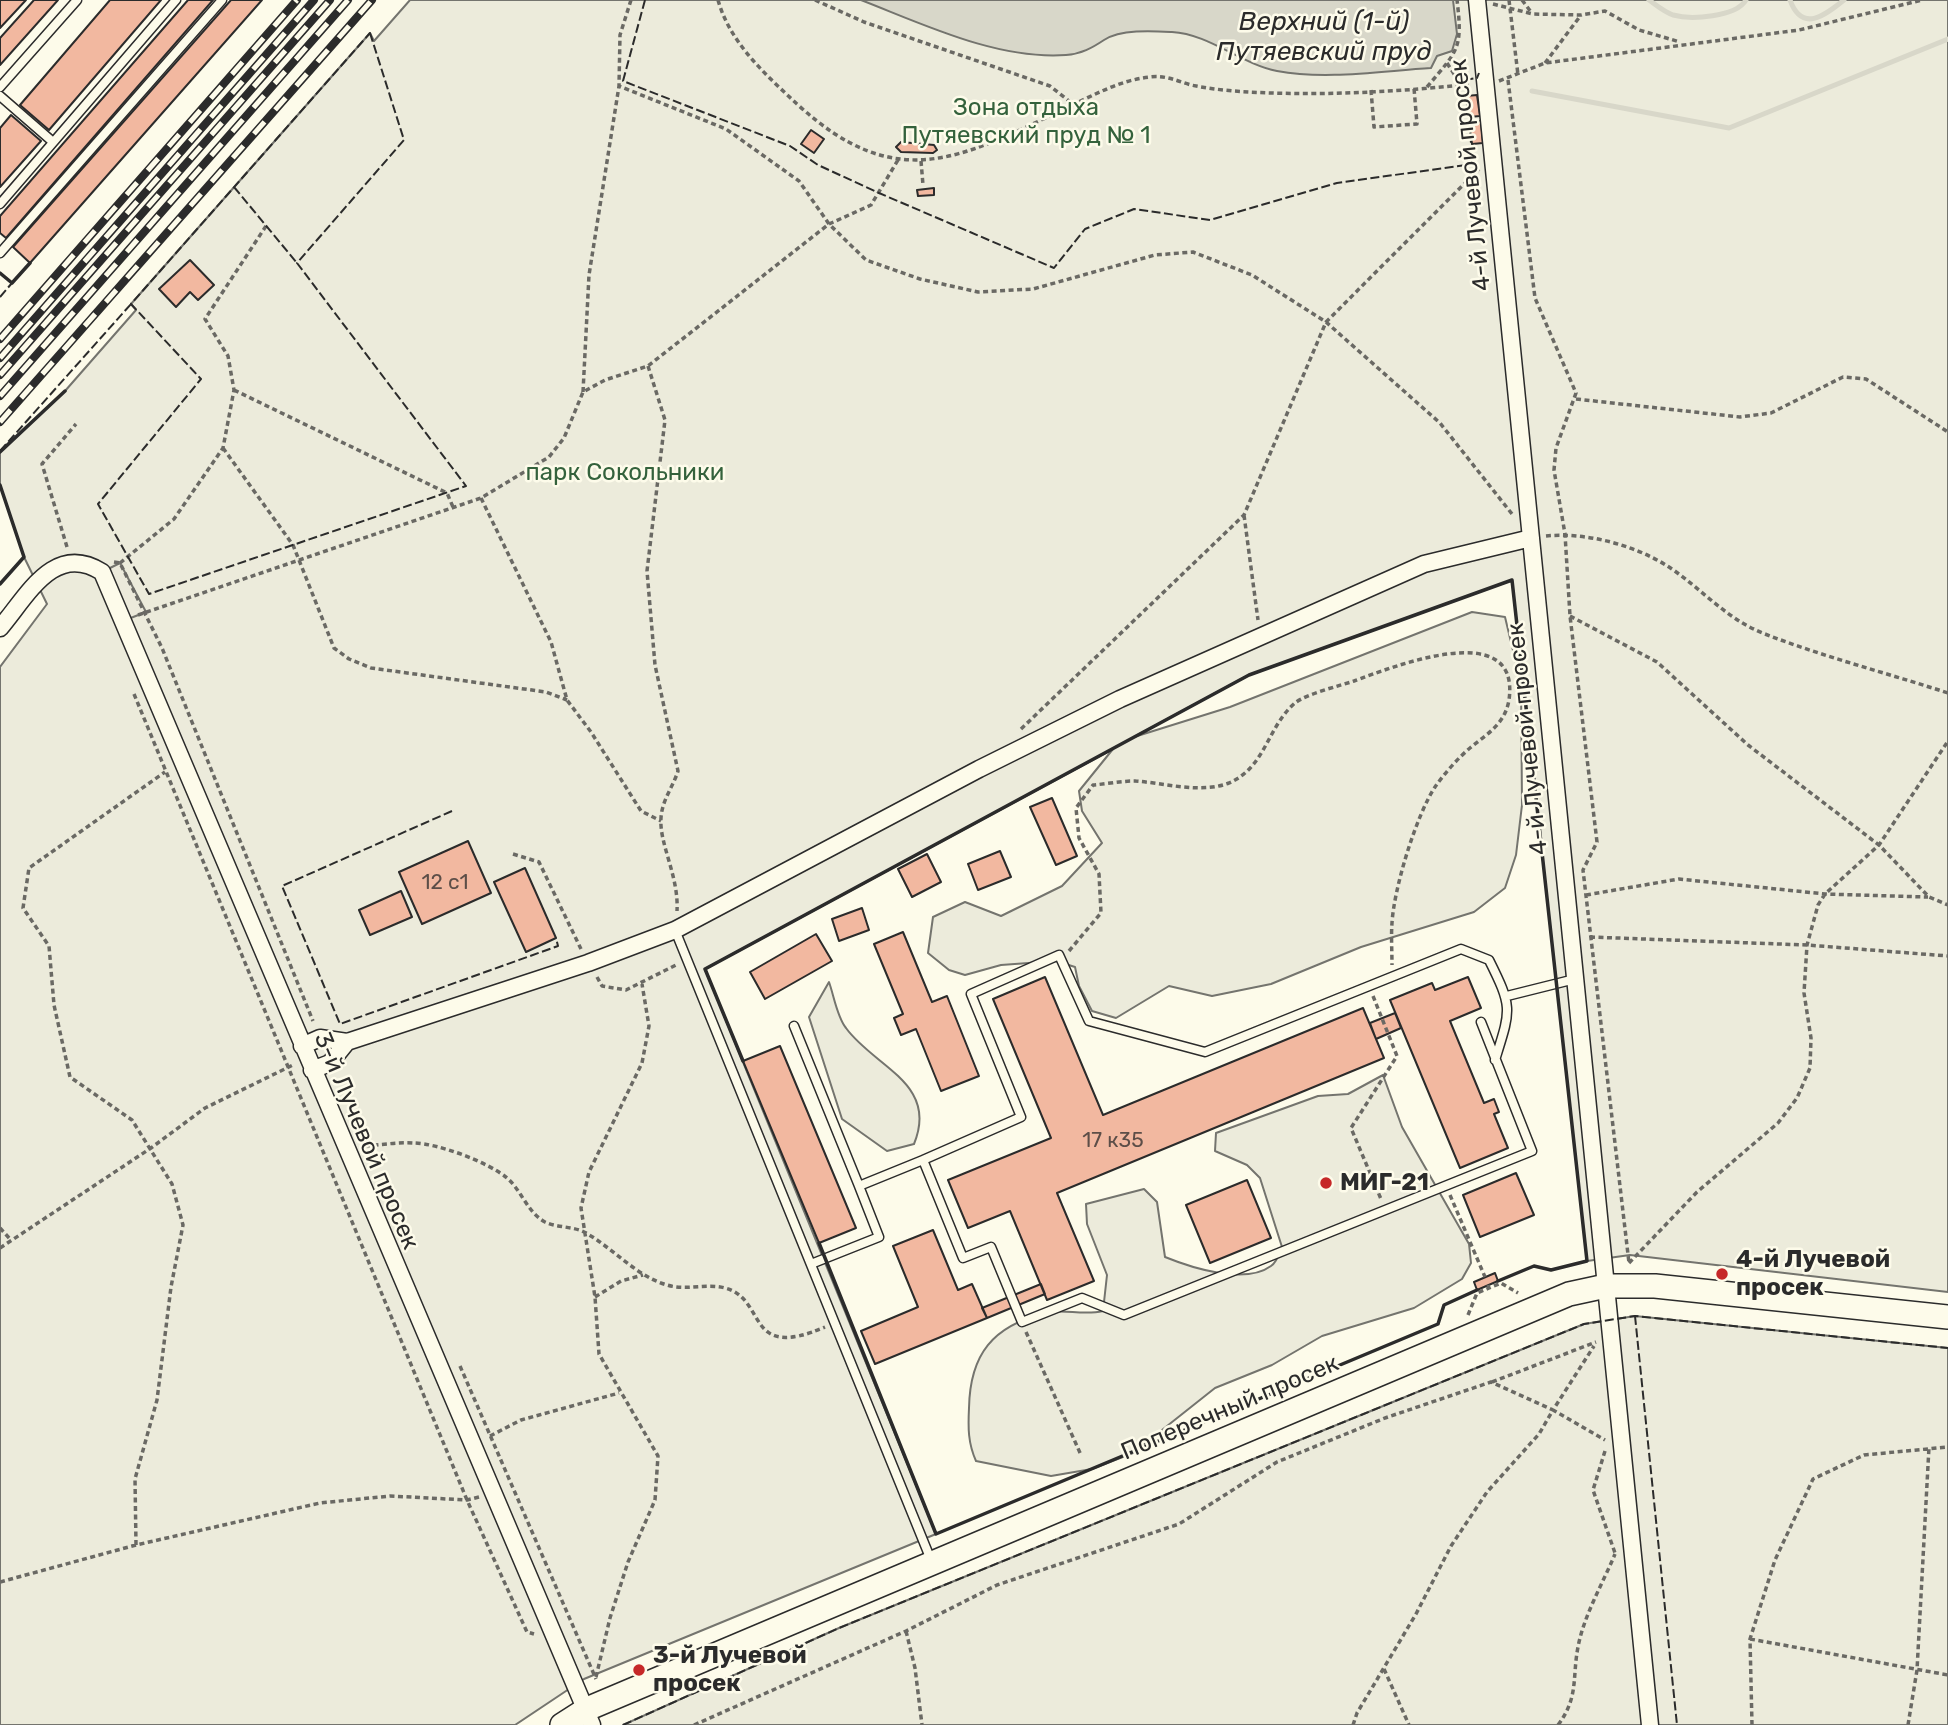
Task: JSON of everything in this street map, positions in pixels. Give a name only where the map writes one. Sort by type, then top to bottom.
[{"type":"street","name":"4-й Лучевой просек","points":[[1477,1],[1650,1725]]},
{"type":"street","points":[[347,1042],[330,1063],[307,1058],[320,1038],[347,1042],[587,963],[676,930],[979,769],[1120,699],[1424,564],[1531,538]]},
{"type":"street","points":[[0,628],[46,573],[59,564],[73,562],[105,566]]},
{"type":"street","name":"3-й Лучевой просек","points":[[105,566],[123,621],[181,764],[491,1494],[589,1717]]},
{"type":"street","name":"Поперечный просек","points":[[562,1725],[589,1717],[933,1564],[1569,1294],[1606,1286],[1655,1286],[1948,1317]]},
{"type":"lane","points":[[0,87],[76,0]]},
{"type":"lane","points":[[0,204],[176,0]]},
{"type":"lane","points":[[0,253],[222,0]]},
{"type":"lane","points":[[0,96],[53,142]]},
{"type":"lane","points":[[676,930],[933,1564]]},
{"type":"lane","points":[[859,1185],[1021,1117],[971,994],[1059,955],[1089,1021],[1205,1052],[1461,949],[1489,960],[1507,996],[1510,1013],[1495,1060]]},
{"type":"lane","points":[[1507,996],[1575,979]]},
{"type":"lane","points":[[923,1160],[963,1258],[991,1247],[1022,1322],[1082,1298],[1124,1315],[1532,1151],[1480,1023]]},
{"type":"lane","points":[[794,1026],[879,1237],[811,1264]]},
{"type":"path","points":[[123,621],[481,498],[549,457],[564,438],[583,392],[589,275],[619,86],[620,35],[631,0]]},
{"type":"path","points":[[718,0],[738,43],[816,121],[855,146],[898,160],[921,161],[970,151],[1120,84],[1165,76],[1191,85],[1240,92],[1427,88],[1485,82]]},
{"type":"path","points":[[815,0],[864,22],[1050,86],[1074,105]]},
{"type":"path","points":[[1427,88],[1460,41],[1457,0]]},
{"type":"path","points":[[1522,0],[1533,14]]},
{"type":"path","points":[[1922,0],[1799,30],[1545,63],[1508,80],[1535,298],[1575,385],[1575,399],[1561,431],[1554,470],[1565,534],[1570,616],[1597,842],[1583,870],[1629,1263],[1697,1192],[1778,1123],[1797,1098],[1810,1068],[1811,1038],[1804,993],[1807,945],[1812,920],[1825,894],[1879,845],[1948,741]]},
{"type":"path","points":[[1477,1],[1509,3],[1533,14],[1581,15],[1605,11],[1639,30],[1685,43]]},
{"type":"path","points":[[1509,3],[1518,75]]},
{"type":"path","points":[[1545,63],[1581,15]]},
{"type":"path","points":[[1447,63],[1461,85]]},
{"type":"path","points":[[619,86],[726,129],[799,181],[829,224],[866,260],[920,279],[978,292],[1033,289],[1155,255],[1193,252],[1252,275],[1326,322],[1440,423],[1531,538],[1565,534],[1615,543],[1668,566],[1721,611],[1763,634],[1948,693]]},
{"type":"path","points":[[1371,90],[1374,127],[1417,124],[1414,88]]},
{"type":"path","points":[[1018,731],[1244,515],[1326,322],[1492,156]]},
{"type":"path","points":[[583,392],[605,380],[648,366],[829,224],[871,205],[898,160]]},
{"type":"path","points":[[921,161],[923,185]]},
{"type":"path","points":[[105,566],[120,563],[174,519],[223,448],[234,390],[228,356],[205,318],[266,226]]},
{"type":"path","points":[[648,366],[665,420],[647,571],[655,665],[678,771],[673,788],[664,800],[661,821],[678,889],[676,930]]},
{"type":"path","points":[[1575,399],[1740,417],[1771,413],[1843,377],[1866,379],[1948,432]]},
{"type":"path","points":[[234,390],[447,493],[453,507]]},
{"type":"path","points":[[73,562],[42,464],[76,424]]},
{"type":"path","points":[[223,448],[293,545],[334,648],[349,659],[371,668],[546,692],[567,700]]},
{"type":"path","points":[[481,498],[551,642],[567,700],[640,811],[661,821]]},
{"type":"path","points":[[1244,515],[1260,637]]},
{"type":"path","points":[[105,566],[120,563]]},
{"type":"path","points":[[120,563],[146,612],[320,1038]]},
{"type":"path","points":[[1570,616],[1657,662],[1748,745],[1879,845],[1929,897]]},
{"type":"path","points":[[1059,955],[1073,949],[1101,913],[1099,874],[1079,838],[1076,808],[1093,785],[1133,781],[1202,788],[1227,784],[1248,773],[1263,754],[1274,730],[1296,702],[1420,657],[1456,652],[1485,655],[1502,667],[1508,682],[1509,700],[1494,730],[1468,749],[1435,788],[1410,844],[1392,920],[1393,977]]},
{"type":"path","points":[[129,683],[467,1500],[527,1632],[542,1636],[554,1634]]},
{"type":"path","points":[[136,1545],[135,1479],[157,1400],[183,1225],[172,1184],[132,1120],[70,1077],[54,1005],[49,946],[23,908],[29,868],[164,772],[181,764]]},
{"type":"path","points":[[513,854],[539,862],[587,963],[603,986],[626,990],[687,959]]},
{"type":"path","points":[[1586,895],[1679,879],[1825,894],[1929,897],[1948,905]]},
{"type":"path","points":[[1591,937],[1807,945],[1948,956]]},
{"type":"path","points":[[457,1360],[596,1679],[610,1618],[628,1562],[655,1500],[658,1457],[619,1393],[599,1353],[595,1297],[581,1208],[589,1172],[642,1063],[649,1026],[642,984]]},
{"type":"path","points":[[1369,987],[1397,1056],[1351,1128],[1385,1210]]},
{"type":"path","points":[[0,1248],[151,1148],[205,1108],[307,1058]]},
{"type":"path","points":[[360,1134],[370,1159]]},
{"type":"path","points":[[365,1146],[415,1142],[491,1166],[516,1186],[530,1208],[546,1223],[585,1232],[643,1275],[667,1285],[692,1290],[725,1288],[741,1296],[759,1326],[774,1335],[803,1336],[835,1322]]},
{"type":"path","points":[[1447,1186],[1485,1277]]},
{"type":"path","points":[[0,1228],[11,1240]]},
{"type":"path","points":[[595,1297],[621,1281],[643,1275]]},
{"type":"path","points":[[1468,1315],[1477,1293],[1489,1287],[1501,1283],[1518,1293]]},
{"type":"path","points":[[1022,1322],[1081,1455]]},
{"type":"path","points":[[694,1725],[906,1631],[997,1585],[1178,1524],[1277,1462],[1385,1418],[1491,1382],[1598,1341],[1539,1434],[1487,1492],[1451,1546],[1357,1713],[1353,1725]]},
{"type":"path","points":[[1491,1382],[1553,1410],[1607,1442]]},
{"type":"path","points":[[490,1436],[521,1420],[619,1393]]},
{"type":"path","points":[[1908,1725],[1917,1670],[1929,1447]]},
{"type":"path","points":[[1752,1725],[1750,1639],[1775,1560],[1813,1479],[1864,1455],[1948,1447]]},
{"type":"path","points":[[0,1582],[136,1545],[320,1503],[390,1496],[467,1500],[491,1494]]},
{"type":"path","points":[[1558,1725],[1570,1709],[1578,1647],[1615,1554]]},
{"type":"path","points":[[906,1631],[915,1668],[922,1725]]},
{"type":"path","points":[[1750,1639],[1948,1675]]},
{"type":"path","points":[[1384,1669],[1409,1725]]},
{"type":"green space","name":"парк Сокольники","points":[[410,0],[1948,0],[1948,1292],[1630,1255],[1587,1261],[1512,580],[1249,675],[1134,737],[1230,707],[1472,612],[1505,617],[1521,684],[1522,805],[1516,855],[1505,888],[1474,912],[1361,947],[1271,984],[1212,996],[1169,986],[1116,1018],[1092,1011],[1079,986],[1075,967],[1056,961],[1001,965],[965,975],[949,970],[928,953],[933,917],[965,902],[1001,916],[1062,886],[1102,843],[1082,811],[1079,791],[1113,749],[705,969],[936,1534],[584,1679],[515,1725],[0,1725],[0,667],[47,604],[24,557],[0,485],[0,452],[65,391],[136,310],[131,304],[370,33],[374,41]]},
{"type":"green space","points":[[829,982],[846,1028],[911,1091],[918,1106],[919,1123],[914,1144],[887,1151],[842,1119],[809,1017]]},
{"type":"green space","points":[[1383,1075],[1402,1127],[1469,1244],[1471,1263],[1462,1279],[1414,1308],[1322,1336],[1272,1365],[1215,1388],[1133,1453],[1092,1469],[1051,1476],[976,1461],[969,1435],[970,1389],[974,1372],[988,1345],[1011,1326],[1045,1313],[1103,1311],[1107,1275],[1087,1224],[1086,1204],[1144,1189],[1157,1202],[1165,1257],[1218,1273],[1260,1272],[1273,1264],[1282,1247],[1260,1178],[1247,1165],[1215,1151],[1216,1133],[1318,1096],[1348,1094]]},
{"type":"green space","points":[[1635,1316],[1948,1348],[1948,1725],[623,1725],[839,1628],[1584,1324]]},
{"type":"shaded area","points":[[120,563],[146,612],[123,621],[102,572]]},
{"type":"water","name":"Верхний (1-й) Путяевский пруд","points":[[861,0],[1453,0],[1457,34],[1452,51],[1437,56],[1431,68],[1354,74],[1296,74],[1264,67],[1199,38],[1172,32],[1119,34],[1071,54],[1014,52],[961,38]]},
{"type":"building","points":[[0,0],[26,0],[0,28]]},
{"type":"building","points":[[34,0],[58,0],[0,65],[0,38]]},
{"type":"building","points":[[110,0],[161,0],[49,130],[20,105]]},
{"type":"building","points":[[188,0],[213,0],[6,238],[0,233],[0,216]]},
{"type":"building","points":[[231,0],[262,0],[30,263],[13,247]]},
{"type":"building","points":[[1477,95],[1480,116],[1469,117],[1466,96]]},
{"type":"building","points":[[11,115],[41,141],[0,187],[0,128]]},
{"type":"building","points":[[1481,121],[1483,143],[1472,144],[1469,122]]},
{"type":"building","points":[[811,130],[824,139],[814,153],[801,144]]},
{"type":"building","points":[[901,142],[934,145],[937,150],[933,153],[901,152],[896,147]]},
{"type":"building","points":[[934,188],[934,195],[918,196],[917,190]]},
{"type":"building","points":[[190,260],[214,285],[198,300],[190,292],[176,307],[159,289]]},
{"type":"building","points":[[1052,798],[1077,856],[1056,865],[1030,807]]},
{"type":"building","points":[[468,841],[491,893],[422,924],[399,872]]},
{"type":"building","points":[[1000,851],[1011,877],[978,890],[968,864]]},
{"type":"building","points":[[927,854],[941,882],[912,897],[898,869]]},
{"type":"building","points":[[525,868],[556,938],[526,952],[494,882]]},
{"type":"building","points":[[401,891],[412,917],[370,935],[359,910]]},
{"type":"building","points":[[862,908],[869,930],[839,941],[832,919]]},
{"type":"building","points":[[903,932],[932,1002],[947,996],[979,1076],[941,1091],[916,1029],[901,1035],[894,1018],[903,1014],[874,944]]},
{"type":"building","points":[[816,934],[832,961],[765,999],[750,972]]},
{"type":"building","points":[[1045,977],[1103,1115],[1363,1008],[1384,1058],[1057,1193],[1094,1281],[1047,1300],[1010,1211],[968,1228],[948,1180],[1051,1138],[993,999]]},
{"type":"building","points":[[1468,977],[1481,1008],[1450,1021],[1484,1103],[1494,1099],[1499,1112],[1494,1114],[1508,1148],[1460,1168],[1390,1000],[1432,983],[1435,990]]},
{"type":"building","points":[[1395,1013],[1401,1028],[1376,1039],[1370,1023]]},
{"type":"building","points":[[780,1046],[856,1228],[819,1243],[743,1061]]},
{"type":"building","points":[[1516,1173],[1534,1215],[1480,1237],[1463,1195]]},
{"type":"building","points":[[1247,1180],[1271,1238],[1210,1263],[1186,1205]]},
{"type":"building","points":[[933,1230],[958,1290],[972,1284],[987,1318],[875,1364],[861,1331],[918,1307],[893,1246]]},
{"type":"building","points":[[1495,1273],[1498,1281],[1477,1290],[1474,1282]]},
{"type":"building","points":[[1041,1284],[1045,1294],[987,1318],[982,1308]]},
{"type":"waterway","points":[[1649,0],[1670,14],[1691,17],[1723,14],[1741,6],[1746,0]]},
{"type":"waterway","points":[[1790,0],[1795,10],[1807,19],[1821,16],[1844,0]]},
{"type":"waterway","points":[[1532,91],[1729,128],[1948,39]]},
{"type":"railway","points":[[0,339],[297,0]]},
{"type":"railway","points":[[0,358],[314,0]]},
{"type":"railway","points":[[0,375],[330,0]]},
{"type":"railway","points":[[0,396],[348,0]]},
{"type":"railway","points":[[0,422],[372,0]]},
{"type":"fence","points":[[645,0],[623,81],[790,146],[818,165],[1054,268],[1085,229],[1134,209],[1210,220],[1337,183],[1473,164],[1465,80],[1477,78],[1479,73]]},
{"type":"fence","points":[[370,33],[404,140],[297,263],[466,486],[149,594],[98,504],[201,379],[131,304],[370,33]]},
{"type":"fence","points":[[234,187],[297,263]]},
{"type":"fence","points":[[0,297],[12,283]]},
{"type":"fence","points":[[0,451],[131,304]]},
{"type":"fence","points":[[452,811],[282,886],[340,1024],[558,946],[556,938]]},
{"type":"fence","points":[[1635,1316],[1677,1725]]},
{"type":"fence","points":[[623,1725],[839,1628],[1584,1324],[1635,1316],[1948,1348]]},
{"type":"wall","points":[[0,273],[12,283],[30,263]]},
{"type":"wall","points":[[0,452],[65,391]]},
{"type":"wall","points":[[0,485],[24,557],[0,584]]},
{"type":"wall","points":[[743,1061],[705,969],[1249,675],[1512,580],[1587,1261],[1551,1270],[1534,1266],[1498,1281]]},
{"type":"wall","points":[[819,1243],[936,1534],[1438,1324],[1444,1305],[1477,1290]]},
{"type":"place","name":"МИГ-21","points":[[1326,1183]]},
{"type":"place","name":"4-й Лучевой просек","points":[[1722,1274]]},
{"type":"place","name":"3-й Лучевой просек","points":[[639,1670]]},
{"type":"park label","name":"Зона отдыха Путяевский пруд № 1","points":[[1026,122]]}]
